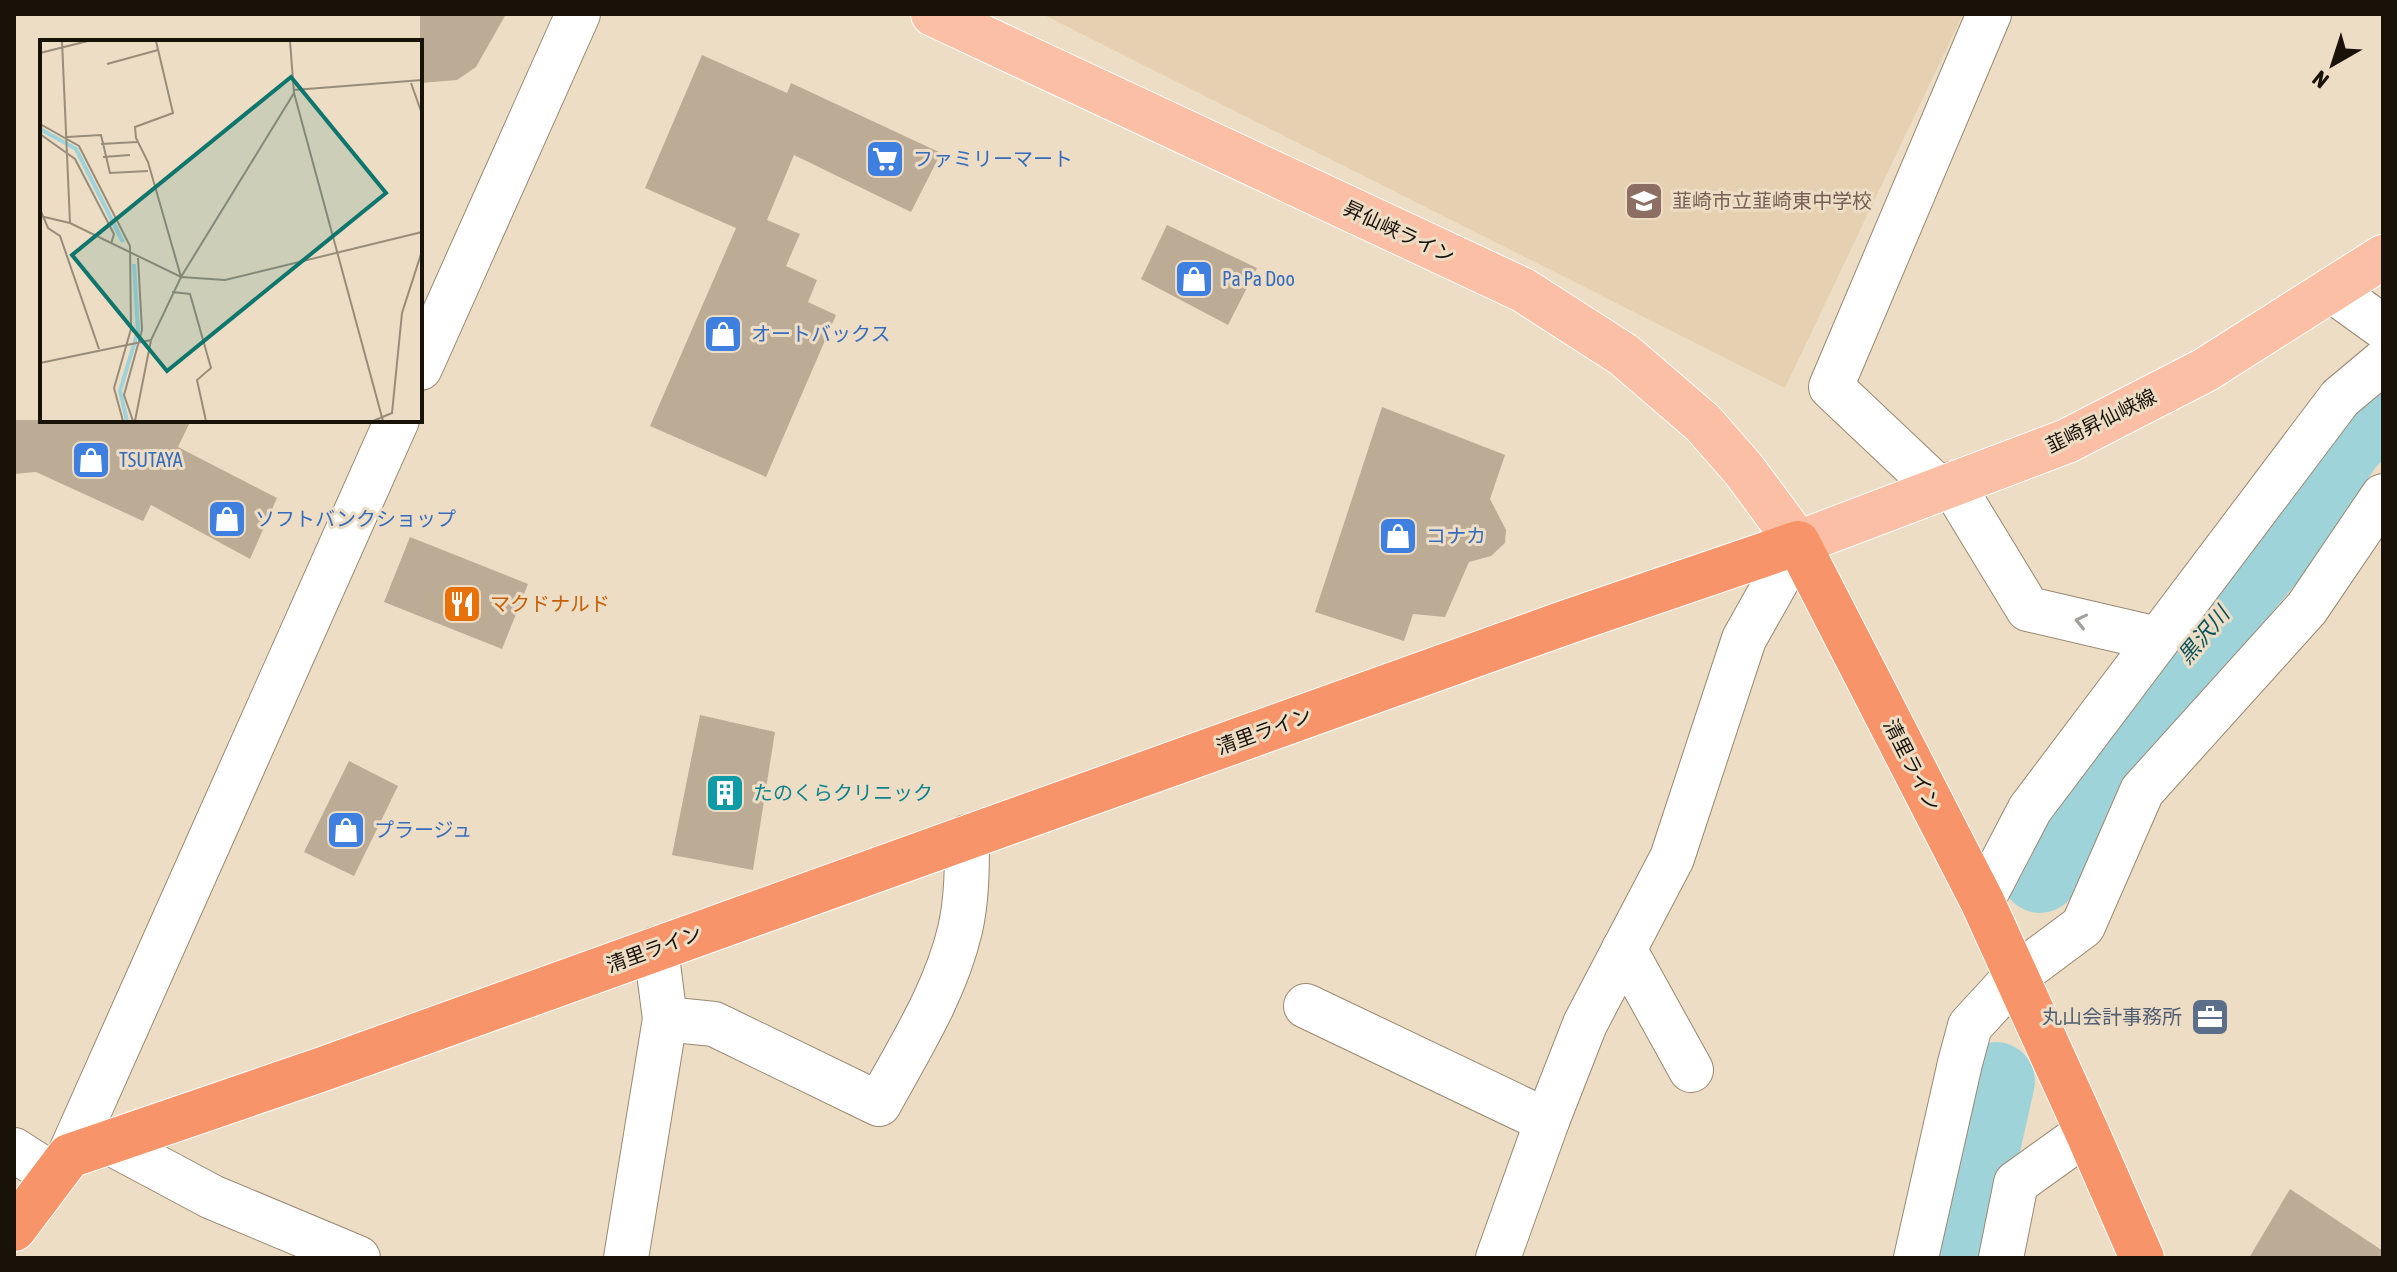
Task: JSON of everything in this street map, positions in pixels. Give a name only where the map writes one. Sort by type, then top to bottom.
[{"type":"highway","name":"清里ライン","points":[[61,1166],[109,1142],[320,1070],[1567,622],[1798,543],[1982,901],[2142,1258]]},
{"type":"highway","points":[[14,1229],[61,1166]]},
{"type":"main road","name":"昇仙峡ライン","points":[[933,14],[1523,290],[1624,355],[1703,423],[1744,470],[1798,543]]},
{"type":"main road","name":"韮崎昇仙峡線","points":[[1798,543],[2081,434],[2205,370],[2383,257]]},
{"type":"street","points":[[422,364],[578,14]]},
{"type":"street","points":[[1989,14],[1831,387],[1946,487],[2028,609],[2157,639]]},
{"type":"street","points":[[2333,291],[2383,327]]},
{"type":"street","points":[[1982,901],[2030,809],[2340,398],[2383,362]]},
{"type":"street","points":[[14,1150],[61,1166],[396,422]]},
{"type":"street","points":[[1916,1258],[1970,1026],[2016,976],[2083,926],[2142,791],[2307,608],[2383,496]]},
{"type":"street","points":[[1498,1258],[1585,1024],[1672,858],[1744,639],[1798,543]]},
{"type":"street","points":[[665,1019],[714,1024],[879,1104],[943,987],[961,928],[967,837]]},
{"type":"street","points":[[626,1258],[665,1019],[656,949]]},
{"type":"street","points":[[1624,949],[1691,1070]]},
{"type":"street","points":[[1306,1006],[1547,1121]]},
{"type":"street","points":[[2001,1258],[2016,1183],[2087,1132]]},
{"type":"street","points":[[109,1142],[212,1197],[358,1258]]},
{"type":"shaded area","name":"韮崎市立韮崎東中学校","points":[[1042,14],[1963,14],[1785,388]]},
{"type":"building","points":[[420,14],[506,14],[476,67],[457,80],[422,83]]},
{"type":"building","points":[[702,55],[787,93],[791,83],[941,153],[911,212],[794,155],[767,220],[800,234],[786,266],[817,280],[808,302],[836,315],[766,477],[650,426],[736,228],[645,188]]},
{"type":"building","points":[[1167,225],[1257,268],[1228,325],[1141,279]]},
{"type":"building","points":[[1382,407],[1505,455],[1490,499],[1506,530],[1505,543],[1491,556],[1469,562],[1445,617],[1413,614],[1404,641],[1315,612]]},
{"type":"building","points":[[14,420],[190,422],[178,447],[277,498],[250,559],[151,505],[143,521],[36,472],[14,474]]},
{"type":"building","points":[[410,537],[528,584],[502,649],[384,602]]},
{"type":"building","name":"たのくらクリニック","points":[[700,715],[775,732],[753,870],[672,855]]},
{"type":"building","points":[[349,761],[398,786],[354,876],[304,852]]},
{"type":"building","points":[[2290,1189],[2383,1251],[2383,1258],[2249,1258]]},
{"type":"waterway","name":"黒沢川","points":[[2040,874],[2076,787],[2269,555],[2345,443],[2383,405]]},
{"type":"waterway","name":"黒沢川","points":[[1956,1258],[1996,1081]]},
{"type":"place","name":"ファミリーマート","points":[[885,159]]},
{"type":"place","name":"韮崎市立韮崎東中学校","points":[[1644,201]]},
{"type":"place","name":"Pa Pa Doo","points":[[1194,279]]},
{"type":"place","name":"オートバックス","points":[[723,334]]},
{"type":"place","name":"TSUTAYA","points":[[91,460]]},
{"type":"place","name":"ソフトバンクショップ","points":[[227,519]]},
{"type":"place","name":"コナカ","points":[[1398,536]]},
{"type":"place","name":"マクドナルド","points":[[462,604]]},
{"type":"place","name":"たのくらクリニック","points":[[725,793]]},
{"type":"place","name":"プラージュ","points":[[346,830]]},
{"type":"place","name":"丸山会計事務所","points":[[2210,1017]]}]
